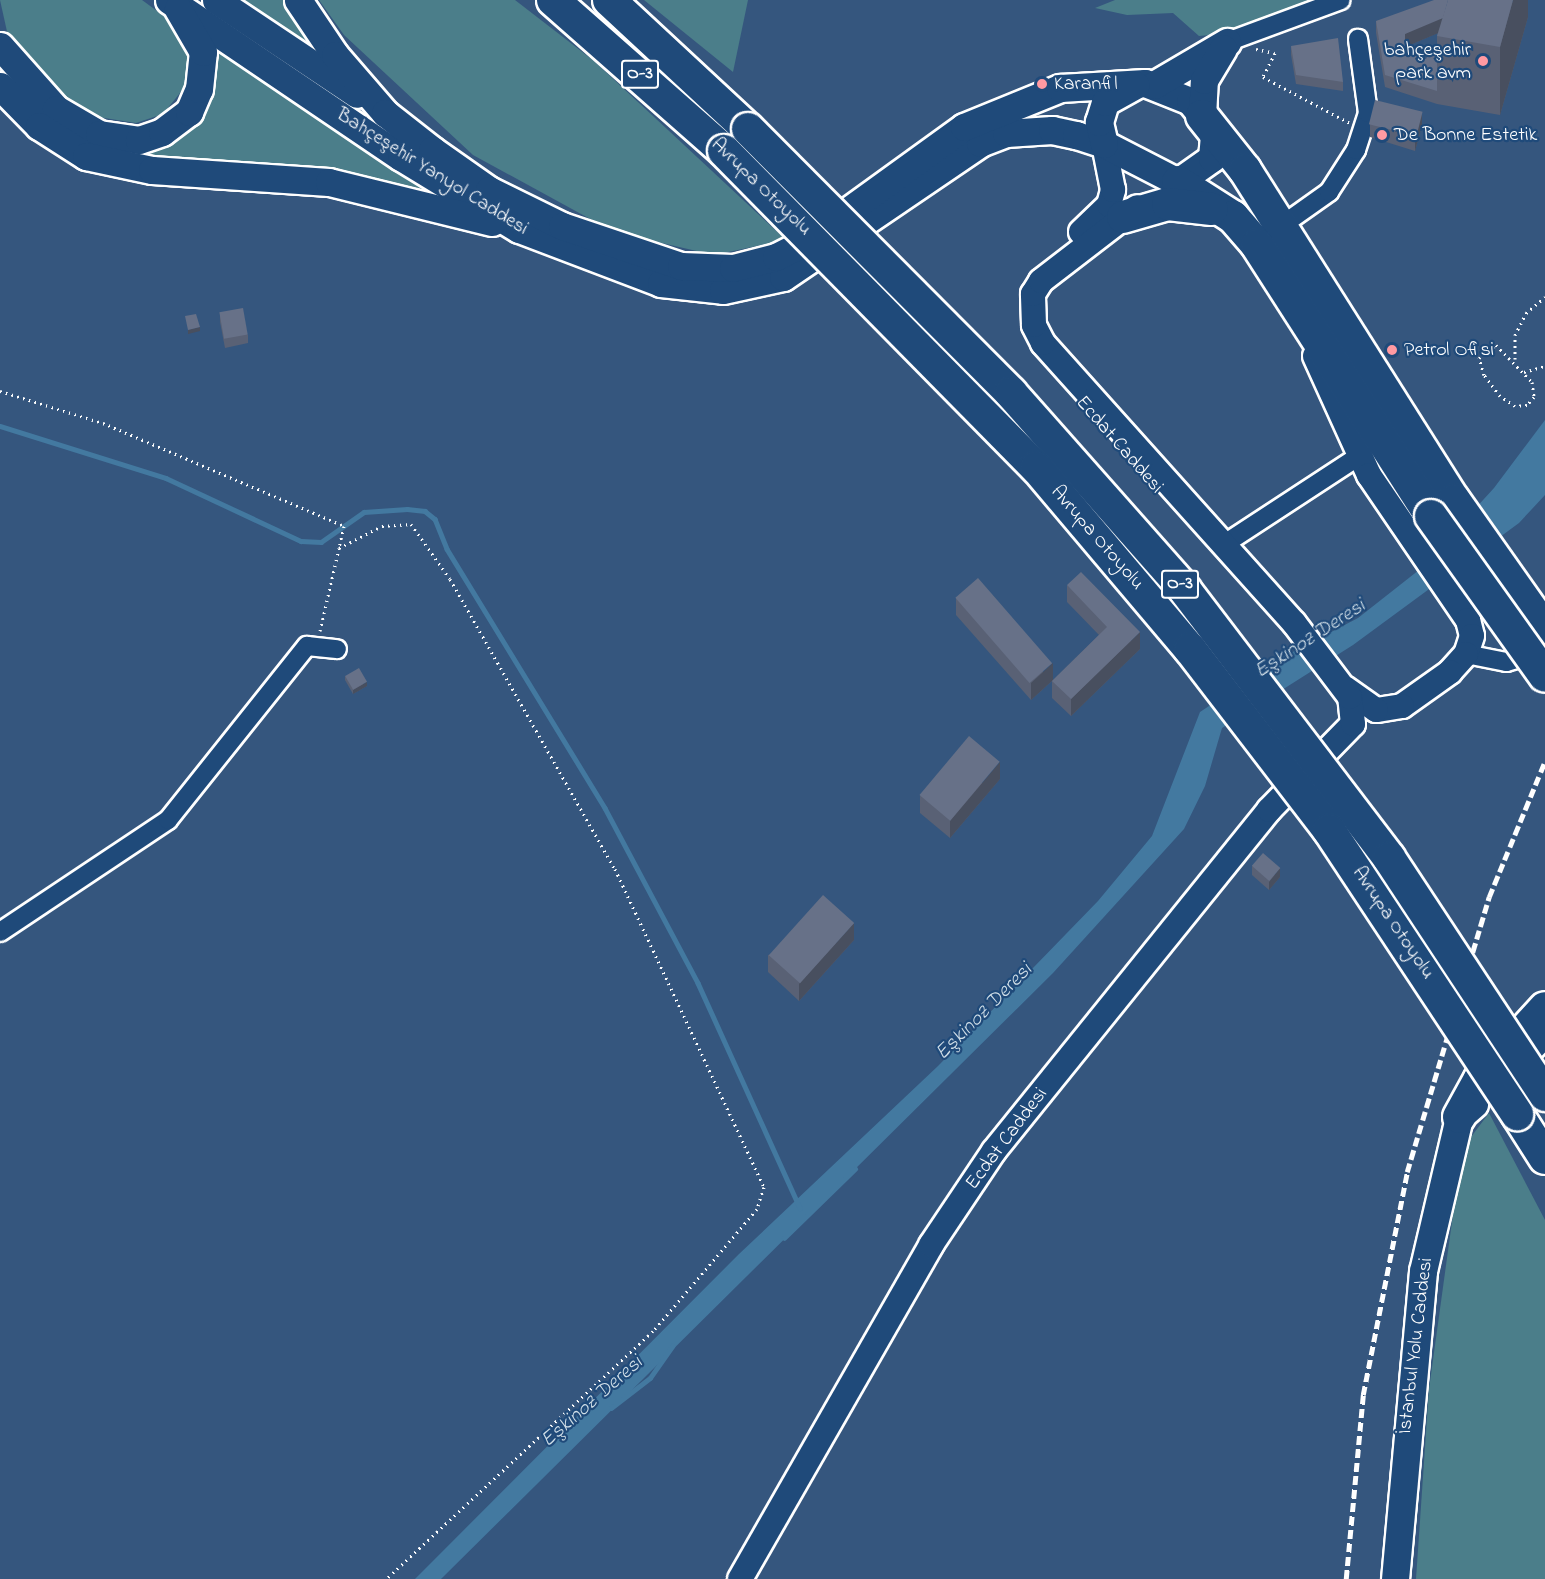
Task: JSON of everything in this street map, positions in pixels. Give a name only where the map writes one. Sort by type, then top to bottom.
[{"type":"highway","name":"Avrupa Otoyolu","points":[[554,0],[724,151],[1036,467],[1184,640],[1329,830],[1545,1158]]},
{"type":"highway","name":"Avrupa Otoyolu","points":[[609,0],[748,129],[1011,393],[1185,590],[1389,858],[1545,1095]]},
{"type":"highway","points":[[1204,118],[1281,226],[1443,508],[1545,676]]},
{"type":"highway","points":[[1178,182],[1225,212],[1284,285],[1443,508],[1545,629]]},
{"type":"highway","points":[[1123,217],[1168,204],[1225,212]]},
{"type":"highway","points":[[1459,1117],[1479,1079],[1545,1008]]},
{"type":"main road","points":[[216,0],[385,113]]},
{"type":"main road","name":"Bahçeşehir Yanyol Caddesi","points":[[298,0],[334,55],[385,113],[489,189],[562,226],[681,266],[733,268],[776,257],[805,242],[913,161],[1005,106],[1060,88],[1158,87]]},
{"type":"main road","points":[[0,46],[56,109],[99,134],[139,140],[162,132],[189,112],[199,88],[203,52],[173,2]]},
{"type":"main road","name":"Bahçeşehir Yanyol Caddesi","points":[[173,2],[401,157],[519,229],[660,283],[723,290],[783,277],[980,143],[1005,133],[1052,130],[1104,144]]},
{"type":"main road","points":[[1158,87],[1204,118],[1214,135],[1212,158],[1178,182],[1104,144],[1099,122],[1105,102],[1158,87],[1239,45]]},
{"type":"main road","points":[[1204,118],[1204,80],[1239,45]]},
{"type":"main road","points":[[0,86],[39,126],[86,156],[152,170],[329,182],[519,229]]},
{"type":"main road","name":"Ecdat Caddesi","points":[[1104,144],[1114,175],[1109,205],[1028,276],[1016,304],[1019,320],[1029,343],[1288,627]]},
{"type":"main road","name":"Ecdat Caddesi","points":[[740,1579],[926,1255],[994,1151],[1269,810],[1353,724],[1333,682],[1288,627],[1226,543],[1043,343],[1034,325],[1033,294],[1041,281],[1123,217],[1178,182]]},
{"type":"main road","points":[[1284,285],[1359,456],[1414,543],[1455,602],[1472,636],[1466,654],[1450,672],[1389,711],[1376,710],[1333,682]]},
{"type":"main road","points":[[1459,1117],[1545,1032]]},
{"type":"main road","name":"İstanbul Yolu Caddesi","points":[[1395,1579],[1418,1305],[1440,1181],[1459,1117]]},
{"type":"street","points":[[1239,45],[1341,0]]},
{"type":"street","points":[[1281,226],[1329,192],[1362,130],[1368,113],[1358,39]]},
{"type":"street","points":[[1226,543],[1359,456]]},
{"type":"street","points":[[0,933],[168,820],[238,738],[283,673],[307,646],[337,649]]},
{"type":"street","points":[[1466,654],[1506,662],[1545,650]]},
{"type":"path","points":[[1239,45],[1275,53],[1263,77],[1362,130]]},
{"type":"path","points":[[1515,360],[1515,335],[1526,313],[1545,297]]},
{"type":"path","points":[[1496,345],[1515,360],[1524,372],[1534,396],[1527,405],[1515,406],[1490,385],[1479,358],[1496,345]]},
{"type":"path","points":[[1524,372],[1545,366]]},
{"type":"path","points":[[0,391],[104,423],[344,526],[316,647]]},
{"type":"path","points":[[339,548],[382,526],[411,524],[450,579],[615,869],[764,1187],[757,1209],[653,1331],[386,1579]]},
{"type":"green space","points":[[0,0],[142,0],[168,19],[191,57],[184,88],[163,114],[136,123],[98,117],[53,91],[8,36]]},
{"type":"green space","points":[[240,0],[283,0],[318,52]]},
{"type":"green space","points":[[319,0],[515,0],[594,61],[786,240],[714,255],[614,232],[473,155],[344,35]]},
{"type":"green space","points":[[644,0],[748,0],[733,72]]},
{"type":"green space","points":[[1115,0],[1341,0],[1242,32],[1199,36],[1173,13],[1127,15],[1095,8]]},
{"type":"green space","points":[[209,43],[439,196],[363,175],[123,156],[167,148],[203,117],[215,81]]},
{"type":"green space","points":[[1489,1113],[1545,1220],[1545,1579],[1416,1579],[1429,1389],[1462,1149]]},
{"type":"water","points":[[1545,420],[1545,495],[1519,523],[1353,645],[1222,728],[1205,786],[1184,829],[1053,973],[441,1579],[415,1579],[739,1254],[938,1066],[1098,901],[1152,836],[1200,712],[1283,657],[1358,618],[1419,570],[1494,488]]},
{"type":"building","points":[[1434,0],[1448,0],[1443,18],[1405,34],[1405,53],[1426,59],[1430,50],[1437,53],[1437,91],[1385,75],[1376,21]]},
{"type":"building","points":[[1448,0],[1513,0],[1500,47],[1437,36]]},
{"type":"building","points":[[1338,38],[1343,82],[1296,75],[1291,46]]},
{"type":"building","points":[[1375,100],[1423,112],[1416,136],[1369,124]]},
{"type":"building","points":[[243,308],[248,335],[224,339],[219,312]]},
{"type":"building","points":[[196,314],[200,327],[188,330],[185,316]]},
{"type":"building","points":[[1081,572],[1140,632],[1071,699],[1052,681],[1107,627],[1067,585]]},
{"type":"building","points":[[978,578],[1052,663],[1029,683],[955,598]]},
{"type":"building","points":[[359,668],[367,682],[353,690],[345,676]]},
{"type":"building","points":[[969,736],[1000,762],[950,821],[920,795]]},
{"type":"building","points":[[1263,853],[1280,868],[1269,881],[1252,866]]},
{"type":"building","points":[[823,895],[854,923],[800,983],[769,955]]},
{"type":"waterway","points":[[0,426],[166,478],[301,541],[321,542],[364,512],[407,509],[425,511],[435,519],[447,549],[605,808],[698,983],[800,1208]]},
{"type":"waterway","name":"Eşkinoz Deresi","points":[[784,1238],[855,1169]]},
{"type":"waterway","name":"Eşkinoz Deresi","points":[[611,1408],[650,1378],[672,1346]]},
{"type":"railway","points":[[1346,1579],[1363,1395],[1407,1172],[1489,897],[1545,761]]},
{"type":"place","name":"bahçeşehir park avm","points":[[1483,61]]},
{"type":"place","name":"Karanfil","points":[[1042,84]]},
{"type":"place","name":"De Bonne Estetik","points":[[1382,135]]},
{"type":"place","name":"Petrol Ofisi","points":[[1392,350]]}]
